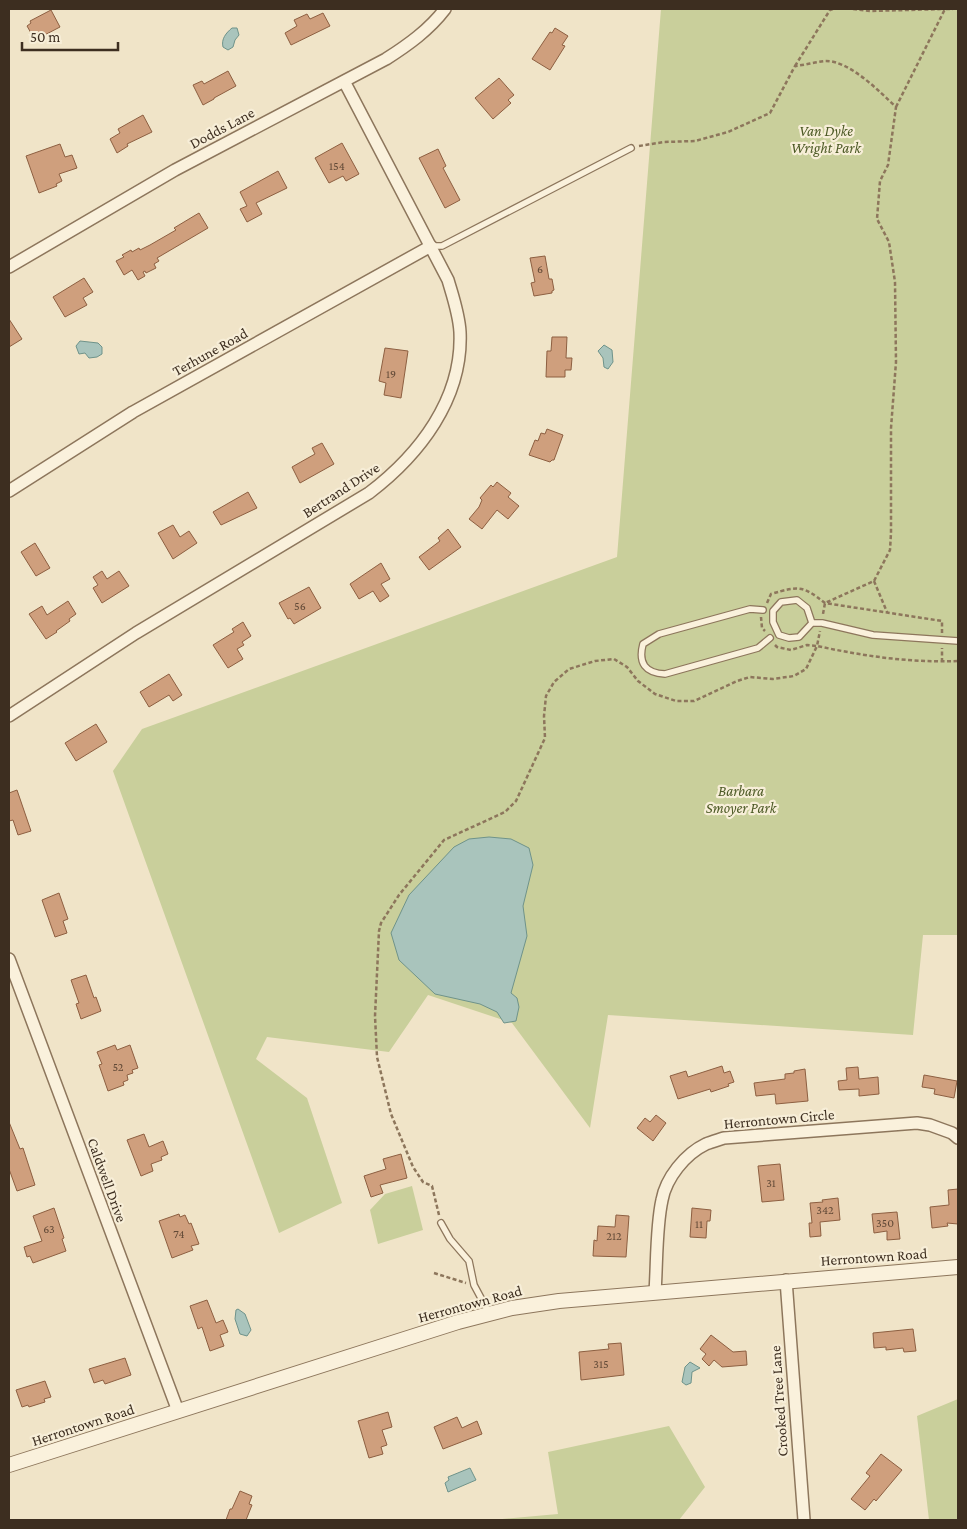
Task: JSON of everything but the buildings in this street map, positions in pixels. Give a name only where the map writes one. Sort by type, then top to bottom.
[{"type":"street","name":"Dodds Lane","points":[[9,267],[175,170],[386,59],[405,47],[445,9]]},
{"type":"street","name":"Bertrand Drive","points":[[9,716],[136,633],[369,493],[409,458],[434,423],[452,389],[460,351],[460,332],[456,304],[448,280],[344,81]]},
{"type":"street","name":"Terhune Road","points":[[9,491],[133,412],[431,246]]},
{"type":"street","name":"Caldwell Drive","points":[[9,959],[178,1412]]},
{"type":"street","name":"Herrontown Circle","points":[[655,1292],[662,1199],[668,1182],[679,1167],[692,1153],[706,1144],[724,1138],[908,1123],[930,1125],[952,1133],[958,1138]]},
{"type":"street","name":"Herrontown Road","points":[[9,1465],[489,1313],[559,1301],[786,1280],[958,1267]]},
{"type":"street","name":"Crooked Tree Lane","points":[[786,1280],[804,1520]]},
{"type":"lane","points":[[431,246],[442,246],[630,148]]},
{"type":"lane","points":[[797,600],[808,608],[812,623],[799,637],[788,638],[779,635],[773,622],[774,611],[781,602],[797,600]]},
{"type":"lane","points":[[763,610],[750,609],[659,634],[643,644],[640,655],[644,667],[655,674],[665,674],[758,648],[770,638]]},
{"type":"lane","points":[[812,623],[873,635],[958,641]]},
{"type":"lane","points":[[441,1223],[450,1239],[469,1261],[474,1285],[489,1313]]},
{"type":"path","points":[[630,148],[664,142],[695,141],[728,132],[770,113],[794,66],[830,10],[834,9]]},
{"type":"path","points":[[852,9],[870,11],[953,9]]},
{"type":"path","points":[[441,1223],[432,1186],[423,1182],[413,1167],[391,1114],[377,1057],[376,1016],[379,931],[381,923],[399,895],[444,840],[505,812],[516,801],[545,738],[544,716],[546,696],[554,682],[570,669],[595,660],[614,659],[626,667],[638,681],[655,694],[676,701],[694,701],[737,681],[750,678],[774,679],[794,676],[806,669],[817,646],[825,604],[874,581],[890,550],[891,428],[896,362],[895,282],[889,242],[877,219],[880,180],[888,165],[896,107],[945,9]]},
{"type":"path","points":[[794,66],[827,61],[848,68],[869,81],[896,107]]},
{"type":"path","points":[[874,581],[888,613]]},
{"type":"path","points":[[817,646],[873,658],[933,662],[958,660]]},
{"type":"path","points":[[434,1273],[474,1285]]},
{"type":"green space","points":[[661,9],[958,9],[958,935],[923,935],[913,1035],[608,1015],[590,1128],[512,1023],[428,995],[389,1052],[267,1037],[256,1059],[307,1098],[342,1203],[279,1233],[113,771],[142,729],[617,557]]},
{"type":"green space","points":[[412,1186],[423,1230],[378,1244],[370,1210],[385,1194]]},
{"type":"green space","points":[[958,1399],[958,1520],[929,1520],[917,1416]]},
{"type":"green space","points":[[669,1426],[705,1487],[679,1520],[492,1520],[558,1514],[548,1452]]},
{"type":"water","points":[[232,28],[237,28],[239,35],[233,47],[228,50],[223,47],[223,39]]},
{"type":"water","points":[[80,341],[98,343],[102,347],[102,354],[89,358],[85,353],[79,354],[76,346]]},
{"type":"water","points":[[604,345],[612,350],[613,362],[608,369],[604,367],[603,358],[598,351]]},
{"type":"water","points":[[489,837],[511,839],[529,848],[533,865],[523,906],[527,936],[511,993],[517,998],[519,1007],[516,1021],[504,1023],[497,1012],[480,1004],[435,994],[399,960],[391,933],[409,895],[454,847],[469,839]]},
{"type":"water","points":[[238,1309],[245,1314],[251,1330],[247,1336],[240,1334],[235,1319],[236,1310]]},
{"type":"water","points":[[690,1362],[700,1368],[692,1372],[691,1383],[686,1385],[682,1382],[685,1367]]},
{"type":"water","points":[[470,1468],[476,1480],[448,1492],[445,1483],[449,1480],[448,1477]]},
{"type":"park label","name":"Van Dyke Wright Park","points":[[826,140]]},
{"type":"park label","name":"Barbara Smoyer Park","points":[[741,800]]}]
